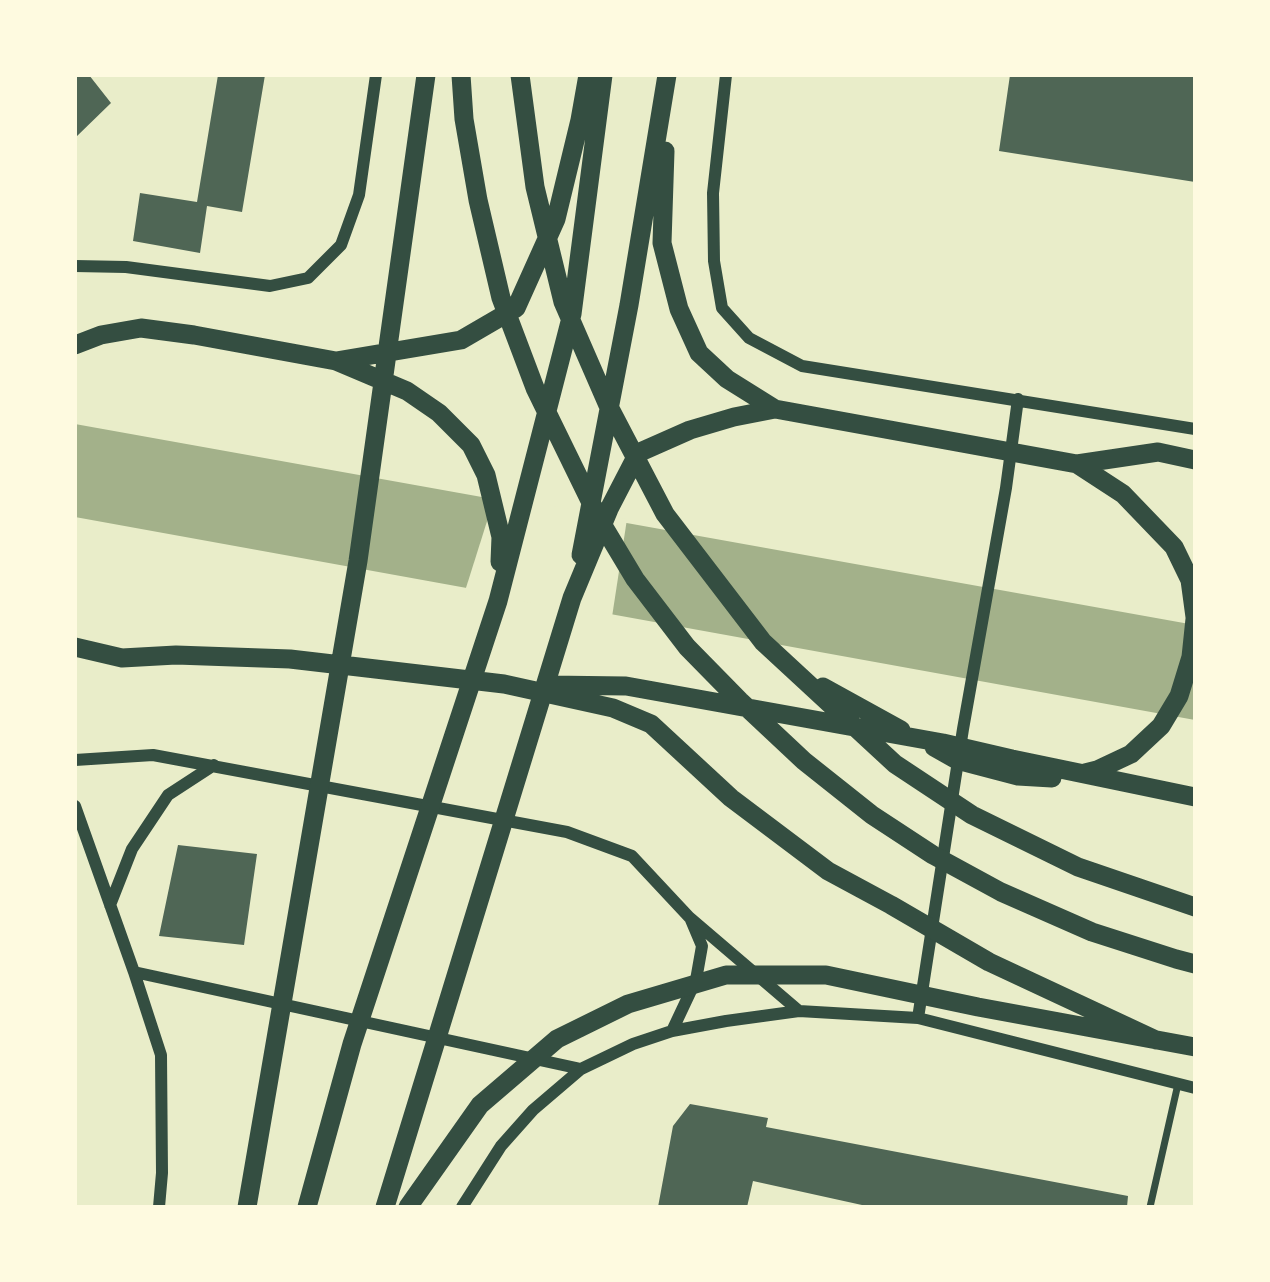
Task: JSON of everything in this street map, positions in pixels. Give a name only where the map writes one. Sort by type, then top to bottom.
[{"type":"highway","points":[[247,1207],[358,561],[426,75]]},
{"type":"highway","points":[[461,75],[464,118],[478,200],[501,298],[535,387],[599,519],[635,579],[687,648],[804,761],[872,815],[933,855],[1001,892],[1092,932],[1195,964]]},
{"type":"highway","points":[[520,75],[535,187],[563,302],[607,403],[665,514],[762,642],[895,764],[972,815],[1079,867],[1195,908]]},
{"type":"highway","points":[[336,361],[461,340],[516,308],[556,219],[588,75]]},
{"type":"highway","points":[[307,1207],[352,1044],[498,601],[572,314],[603,75]]},
{"type":"highway","points":[[667,75],[662,243],[679,309],[699,353],[727,379],[775,409]]},
{"type":"highway","points":[[572,598],[629,305],[667,75]]},
{"type":"highway","points":[[75,345],[102,335],[141,328],[194,335],[336,361],[407,391],[439,413],[471,445],[486,475],[501,537],[498,601]]},
{"type":"highway","points":[[385,1207],[572,598],[608,509],[638,453],[690,430],[734,416],[775,409],[1077,464],[1158,452],[1195,460]]},
{"type":"highway","points":[[798,673],[957,760],[1018,776],[1060,778],[1097,770],[1131,754],[1161,726],[1179,696],[1191,657],[1195,618],[1190,580],[1174,547],[1123,494],[1077,464]]},
{"type":"highway","points":[[75,648],[122,658],[176,655],[290,659],[504,684],[626,686],[943,743],[1195,797]]},
{"type":"highway","points":[[504,684],[613,708],[651,724],[731,798],[828,871],[989,962],[1156,1040]]},
{"type":"highway","points":[[408,1207],[480,1105],[557,1039],[628,1004],[726,975],[826,975],[978,1007],[1195,1046]]},
{"type":"street","points":[[75,266],[126,267],[270,286],[308,278],[341,245],[359,195],[376,75]]},
{"type":"street","points":[[726,75],[713,193],[714,261],[722,308],[749,338],[802,366],[1195,429]]},
{"type":"street","points":[[918,1018],[963,729],[1006,488],[1018,399]]},
{"type":"street","points":[[75,760],[153,755],[567,832],[632,856],[689,917],[799,1011]]},
{"type":"street","points":[[110,905],[132,849],[168,795],[214,765]]},
{"type":"street","points":[[75,806],[161,1055],[162,1173],[159,1207]]},
{"type":"street","points":[[672,1031],[696,980],[702,946],[689,917]]},
{"type":"street","points":[[134,972],[581,1069]]},
{"type":"street","points":[[462,1207],[501,1146],[533,1110],[581,1069],[633,1044],[672,1031],[726,1021],[799,1011],[918,1018],[1195,1088]]},
{"type":"street","points":[[1150,1207],[1178,1084]]},
{"type":"shaded area","points":[[75,424],[1195,625],[1195,720],[75,517]]},
{"type":"pier","points":[[495,496],[627,519],[612,617],[465,591]]},
{"type":"building","points":[[75,75],[89,75],[111,103],[75,138]]},
{"type":"building","points":[[218,75],[265,75],[242,212],[207,206],[200,253],[133,241],[140,193],[197,202]]},
{"type":"building","points":[[1010,75],[1195,75],[1195,182],[999,151]]},
{"type":"building","points":[[178,845],[257,854],[244,945],[159,936]]},
{"type":"building","points":[[690,1104],[768,1118],[766,1127],[1128,1196],[1127,1207],[871,1207],[753,1181],[747,1207],[658,1207],[673,1126]]}]
